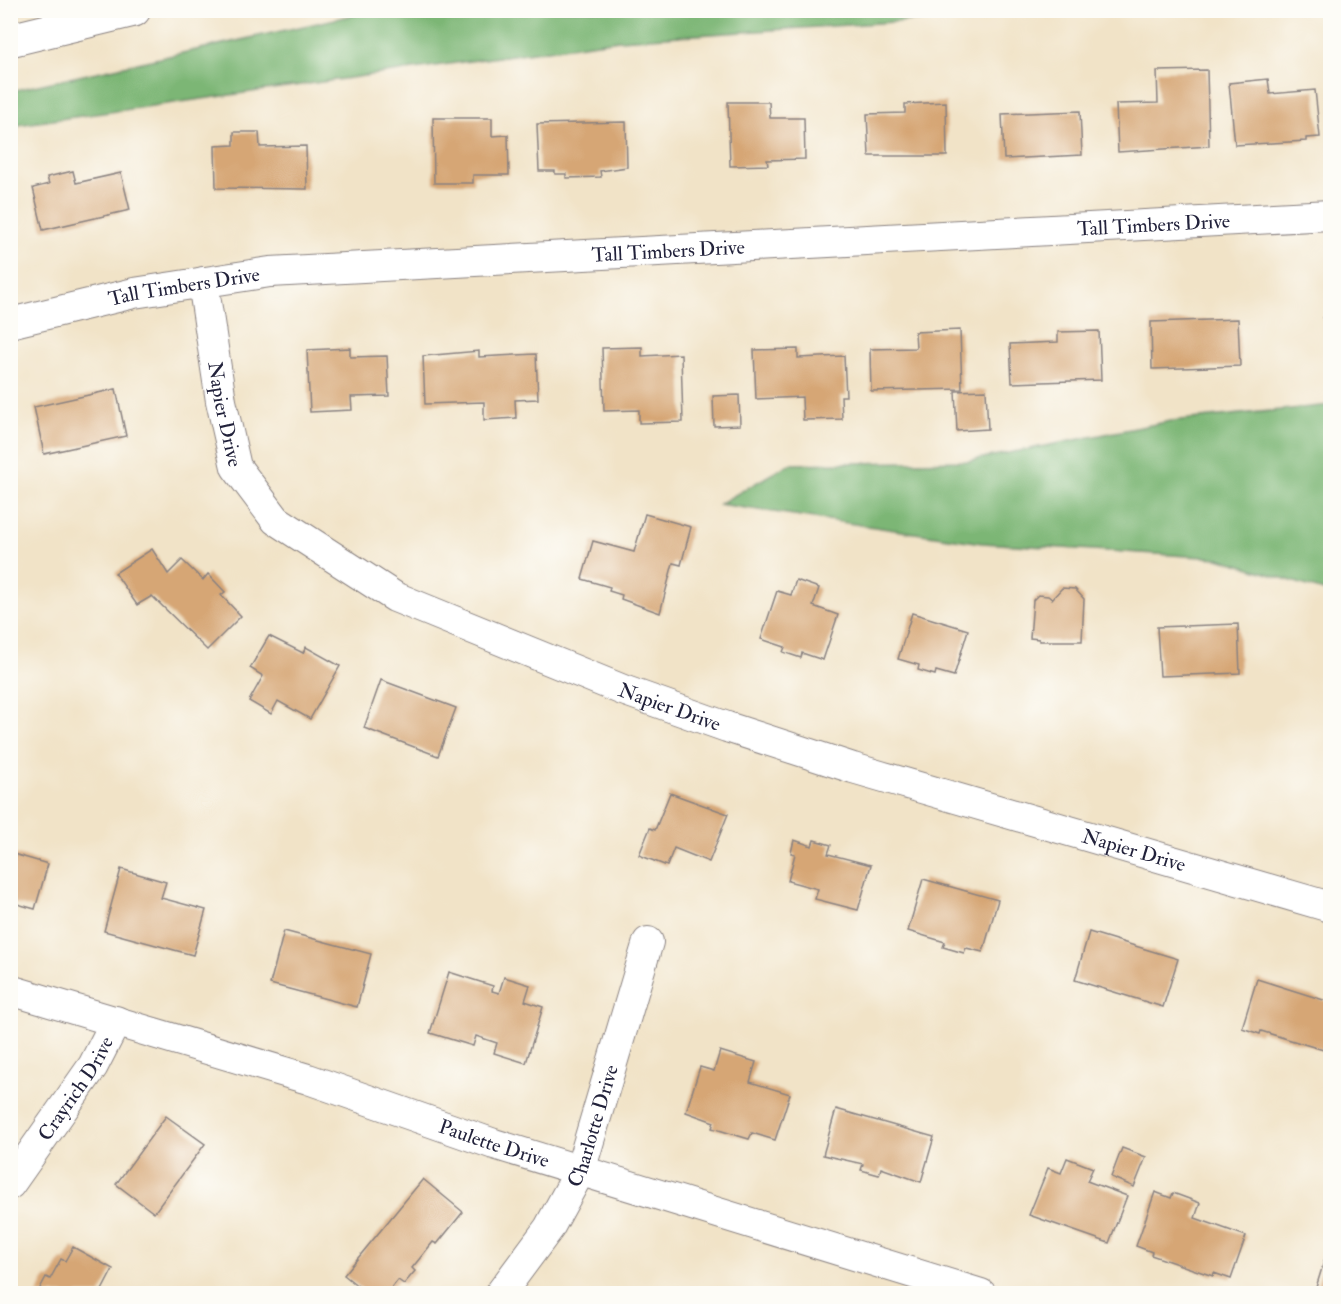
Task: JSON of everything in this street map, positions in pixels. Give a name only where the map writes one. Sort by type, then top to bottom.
[{"type":"highway","points":[[10,40],[134,10]]},
{"type":"street","name":"Tall Timbers Drive","points":[[10,323],[134,293],[270,272],[1330,215]]},
{"type":"street","name":"Napier Drive","points":[[202,282],[221,401],[236,467],[276,520],[395,597],[623,690],[727,727],[852,768],[1330,907]]},
{"type":"street","name":"Charlotte Drive","points":[[500,1293],[549,1228],[580,1171],[648,942]]},
{"type":"street","name":"Paulette Drive","points":[[10,990],[308,1079],[580,1171],[981,1293]]},
{"type":"street","name":"Crayrich Drive","points":[[10,1184],[93,1066],[116,1021]]},
{"type":"green space","points":[[376,10],[1062,11],[619,40],[11,126],[11,91]]},
{"type":"green space","points":[[1330,405],[1330,593],[1218,558],[982,543],[719,504],[789,464],[968,461],[1171,421]]},
{"type":"building","points":[[1207,70],[1209,146],[1118,152],[1116,104],[1158,103],[1157,71]]},
{"type":"building","points":[[1268,79],[1270,94],[1315,90],[1320,137],[1306,138],[1306,141],[1235,145],[1229,83]]},
{"type":"building","points":[[728,102],[769,102],[770,118],[804,118],[805,159],[767,160],[768,165],[730,166]]},
{"type":"building","points":[[946,102],[947,156],[869,156],[867,114],[905,113],[905,104]]},
{"type":"building","points":[[1080,111],[1082,155],[1004,159],[1002,114]]},
{"type":"building","points":[[433,118],[492,118],[492,136],[508,135],[509,175],[473,175],[473,183],[434,183]]},
{"type":"building","points":[[626,122],[627,167],[600,171],[601,177],[566,178],[566,174],[555,174],[555,171],[539,171],[537,124]]},
{"type":"building","points":[[234,132],[259,132],[260,147],[306,146],[307,189],[216,188],[215,146],[234,145]]},
{"type":"building","points":[[73,171],[76,183],[121,173],[130,210],[43,230],[33,188],[49,184],[47,177]]},
{"type":"building","points":[[1330,317],[1330,358],[1329,358],[1323,318]]},
{"type":"building","points":[[1238,319],[1240,366],[1152,369],[1151,322]]},
{"type":"building","points":[[960,330],[962,389],[871,391],[870,349],[916,348],[915,332]]},
{"type":"building","points":[[1099,331],[1101,380],[1012,383],[1010,344],[1058,342],[1058,332]]},
{"type":"building","points":[[642,347],[642,356],[681,354],[683,422],[639,423],[639,410],[604,411],[602,348]]},
{"type":"building","points":[[350,348],[350,357],[387,356],[389,396],[351,397],[352,410],[310,412],[307,350]]},
{"type":"building","points":[[798,349],[798,358],[844,356],[846,396],[841,396],[842,419],[803,420],[802,397],[756,399],[754,350]]},
{"type":"building","points":[[479,351],[479,357],[536,354],[538,399],[515,400],[516,418],[484,420],[484,402],[425,404],[423,356]]},
{"type":"building","points":[[116,389],[126,436],[44,454],[34,407]]},
{"type":"building","points":[[986,390],[988,429],[957,431],[955,391]]},
{"type":"building","points":[[739,395],[740,425],[714,426],[713,396]]},
{"type":"building","points":[[645,514],[691,527],[681,565],[673,563],[660,613],[621,599],[622,595],[609,591],[610,587],[582,579],[593,541],[634,552]]},
{"type":"building","points":[[152,549],[168,574],[182,560],[203,580],[208,574],[225,592],[221,595],[241,616],[207,650],[152,596],[137,605],[115,573]]},
{"type":"building","points":[[796,580],[819,588],[813,606],[838,615],[823,660],[802,653],[801,658],[783,652],[785,647],[761,639],[777,591],[791,595]]},
{"type":"building","points":[[1062,588],[1075,589],[1084,599],[1082,641],[1039,641],[1039,639],[1030,638],[1033,600],[1038,595],[1052,599]]},
{"type":"building","points":[[912,613],[968,630],[954,676],[936,671],[935,675],[918,670],[919,665],[898,659]]},
{"type":"building","points":[[1238,624],[1240,673],[1160,676],[1157,627]]},
{"type":"building","points":[[269,636],[303,653],[306,647],[340,666],[310,719],[278,701],[271,714],[249,701],[263,676],[250,668]]},
{"type":"building","points":[[381,680],[456,708],[438,756],[364,728]]},
{"type":"building","points":[[670,793],[728,814],[709,862],[674,848],[667,866],[639,855],[650,828],[655,830]]},
{"type":"building","points":[[794,840],[812,846],[814,840],[831,845],[828,854],[871,865],[858,910],[815,899],[818,889],[788,881],[795,854],[791,853]]},
{"type":"building","points":[[10,853],[48,864],[35,909],[10,902]]},
{"type":"building","points":[[121,869],[166,882],[161,898],[206,910],[193,955],[104,931]]},
{"type":"building","points":[[923,879],[998,900],[983,952],[966,948],[964,953],[943,947],[945,942],[908,931]]},
{"type":"building","points":[[284,931],[371,954],[357,1007],[270,984]]},
{"type":"building","points":[[1089,932],[1178,959],[1163,1007],[1075,980]]},
{"type":"building","points":[[449,972],[493,986],[492,991],[499,993],[504,977],[530,985],[525,1001],[543,1007],[526,1063],[494,1053],[497,1043],[476,1036],[473,1046],[430,1033]]},
{"type":"building","points":[[1257,979],[1330,1002],[1330,1052],[1261,1031],[1260,1034],[1242,1028]]},
{"type":"building","points":[[720,1051],[756,1062],[750,1082],[790,1094],[775,1140],[752,1133],[749,1139],[712,1128],[714,1122],[686,1112],[700,1067],[714,1071]]},
{"type":"building","points":[[836,1109],[934,1137],[921,1182],[881,1168],[879,1175],[861,1170],[863,1164],[823,1155]]},
{"type":"building","points":[[166,1116],[205,1144],[154,1213],[116,1184]]},
{"type":"building","points":[[1122,1148],[1146,1157],[1134,1187],[1111,1177]]},
{"type":"building","points":[[1067,1158],[1093,1168],[1087,1181],[1127,1196],[1109,1243],[1029,1215],[1048,1168],[1061,1173]]},
{"type":"building","points":[[423,1179],[463,1212],[437,1244],[433,1242],[412,1268],[415,1271],[404,1284],[398,1280],[387,1294],[368,1294],[344,1275]]},
{"type":"building","points":[[1155,1192],[1171,1198],[1173,1193],[1200,1203],[1195,1218],[1246,1236],[1231,1279],[1214,1273],[1213,1276],[1151,1255],[1152,1252],[1136,1246]]},
{"type":"building","points":[[1330,1242],[1330,1294],[1314,1294]]},
{"type":"building","points":[[73,1247],[113,1269],[100,1294],[37,1294],[46,1277],[50,1279],[61,1259],[65,1261]]}]
